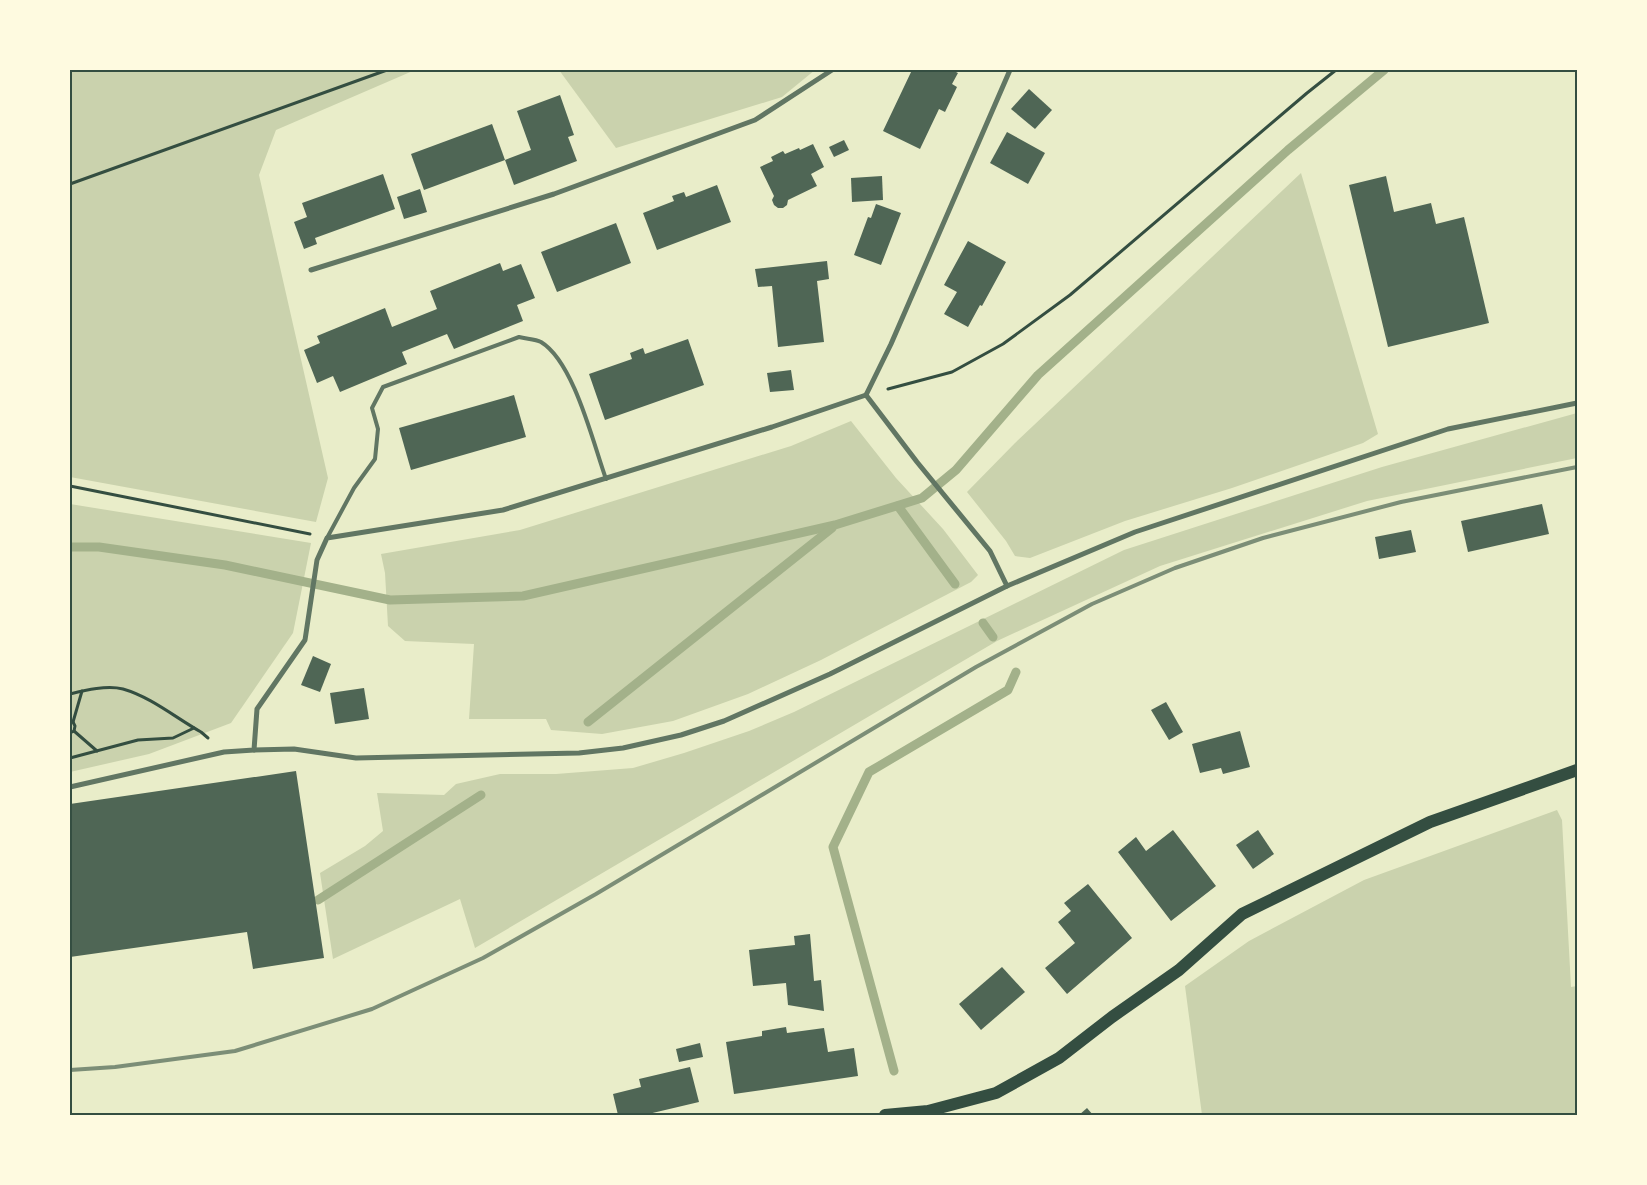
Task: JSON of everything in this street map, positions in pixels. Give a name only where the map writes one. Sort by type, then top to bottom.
[{"type":"main road","points":[[885,1115],[928,1111],[996,1092],[1059,1058],[1112,1017],[1179,970],[1242,914],[1430,822],[1577,770]]},
{"type":"street","points":[[311,270],[554,194],[755,120],[832,70]]},
{"type":"street","points":[[254,750],[257,709],[305,640],[317,560],[327,538],[503,510],[606,479],[866,395],[892,344],[1010,70]]},
{"type":"street","points":[[866,395],[917,462],[990,552],[1007,586]]},
{"type":"street","points":[[70,787],[224,752],[294,749],[356,758],[578,753],[623,748],[681,735],[724,721],[830,674],[1007,586],[1135,532],[1448,429],[1577,403]]},
{"type":"lane","points":[[327,538],[354,488],[375,459],[378,429],[372,408],[384,387],[519,337],[541,342],[559,358],[576,392],[606,479]]},
{"type":"path","points":[[70,184],[387,70]]},
{"type":"path","points":[[866,395],[952,372],[1003,344],[1070,295],[1336,70]]},
{"type":"path","points":[[70,486],[327,538]]},
{"type":"path","points":[[70,694],[92,688],[122,689],[150,701],[194,728],[224,752]]},
{"type":"path","points":[[82,691],[71,722],[75,726],[72,732],[97,751]]},
{"type":"path","points":[[70,758],[138,740],[173,738],[194,728]]},
{"type":"green space","points":[[70,70],[415,70],[276,130],[259,175],[328,478],[316,522],[70,477]]},
{"type":"green space","points":[[559,70],[815,70],[782,97],[616,148]]},
{"type":"green space","points":[[1301,173],[1378,434],[1363,443],[1232,488],[1125,521],[1030,558],[1015,556],[1006,541],[967,492],[1015,443]]},
{"type":"green space","points":[[1577,413],[1577,458],[1367,501],[1160,566],[997,641],[475,948],[460,899],[333,959],[320,873],[365,846],[383,831],[377,793],[444,795],[456,784],[500,774],[556,774],[633,768],[684,753],[749,731],[794,712],[1124,550],[1382,467]]},
{"type":"green space","points":[[851,421],[896,478],[943,529],[978,575],[971,582],[821,660],[748,694],[673,721],[602,734],[551,730],[546,719],[469,719],[474,644],[405,641],[388,626],[385,573],[381,554],[520,530],[791,446]]},
{"type":"green space","points":[[70,504],[311,543],[293,633],[231,723],[149,754],[70,772]]},
{"type":"green space","points":[[1557,810],[1562,820],[1571,987],[1577,986],[1577,1115],[1202,1115],[1185,986],[1249,941],[1364,880]]},
{"type":"building","points":[[912,70],[952,70],[958,73],[952,84],[957,87],[945,112],[939,109],[920,149],[883,131]]},
{"type":"building","points":[[1029,89],[1052,110],[1035,129],[1011,109]]},
{"type":"building","points":[[560,95],[574,135],[568,137],[577,161],[514,185],[505,160],[531,150],[517,111]]},
{"type":"building","points":[[492,124],[505,160],[424,190],[411,154]]},
{"type":"building","points":[[1007,132],[1045,153],[1028,184],[990,163]]},
{"type":"building","points":[[844,140],[849,150],[834,157],[829,147]]},
{"type":"building","points":[[813,144],[824,167],[811,174],[817,186],[788,200],[787,205],[783,208],[778,208],[774,205],[772,200],[774,196],[760,167],[773,161],[771,157],[783,151],[785,154]]},
{"type":"building","points":[[383,174],[395,209],[315,238],[317,244],[304,249],[294,222],[307,217],[302,203]]},
{"type":"building","points":[[882,176],[883,200],[852,202],[851,178]]},
{"type":"building","points":[[1386,176],[1394,212],[1431,203],[1436,224],[1464,217],[1489,323],[1388,347],[1349,185]]},
{"type":"building","points":[[717,185],[731,222],[657,250],[643,213],[674,201],[672,196],[684,192],[686,197]]},
{"type":"building","points":[[420,189],[427,212],[404,219],[397,197]]},
{"type":"building","points":[[876,204],[901,213],[881,265],[854,255],[868,217],[871,218]]},
{"type":"building","points":[[616,223],[631,263],[557,292],[541,252]]},
{"type":"building","points":[[968,241],[1006,262],[968,327],[944,314],[957,292],[944,285]]},
{"type":"building","points":[[827,261],[829,279],[817,281],[824,342],[778,347],[772,286],[758,287],[755,269]]},
{"type":"building","points":[[500,263],[503,271],[521,264],[535,298],[517,305],[523,321],[454,349],[447,334],[402,352],[407,364],[340,392],[333,376],[317,383],[304,350],[320,343],[317,336],[385,308],[392,327],[437,309],[430,291]]},
{"type":"building","points":[[688,339],[704,385],[605,420],[589,374],[632,359],[630,353],[643,348],[645,354]]},
{"type":"building","points":[[791,370],[794,390],[770,392],[767,373]]},
{"type":"building","points":[[514,395],[526,437],[411,470],[399,428]]},
{"type":"building","points":[[1542,504],[1549,534],[1468,552],[1461,521]]},
{"type":"building","points":[[1411,530],[1416,552],[1379,559],[1375,537]]},
{"type":"building","points":[[313,656],[331,664],[320,692],[301,685]]},
{"type":"building","points":[[364,688],[369,719],[335,724],[330,693]]},
{"type":"building","points":[[1166,702],[1183,732],[1169,740],[1151,710]]},
{"type":"building","points":[[1240,731],[1250,767],[1223,774],[1221,768],[1200,773],[1192,744]]},
{"type":"building","points":[[296,771],[324,958],[253,969],[247,932],[70,957],[70,804]]},
{"type":"building","points":[[1173,830],[1216,886],[1171,921],[1118,852],[1136,837],[1146,851]]},
{"type":"building","points":[[1258,830],[1274,854],[1253,869],[1236,845]]},
{"type":"building","points":[[1088,884],[1132,938],[1067,994],[1045,968],[1075,943],[1058,922],[1071,911],[1064,903]]},
{"type":"building","points":[[810,934],[814,981],[821,980],[824,1011],[788,1005],[786,983],[753,986],[749,950],[795,945],[794,936]]},
{"type":"building","points":[[1002,967],[1025,992],[981,1030],[959,1004]]},
{"type":"building","points":[[786,1027],[787,1033],[824,1028],[828,1052],[854,1048],[858,1076],[734,1094],[726,1042],[762,1036],[762,1031]]},
{"type":"building","points":[[700,1043],[703,1057],[679,1062],[676,1049]]},
{"type":"building","points":[[690,1067],[699,1102],[644,1115],[618,1115],[613,1094],[641,1087],[639,1079]]},
{"type":"building","points":[[1087,1108],[1093,1115],[1079,1115]]},
{"type":"waterway","points":[[70,547],[99,547],[225,565],[390,600],[523,596],[835,525],[922,498],[956,470],[1038,375],[1288,150],[1384,70]]},
{"type":"waterway","points":[[898,506],[955,584]]},
{"type":"waterway","points":[[588,722],[832,528]]},
{"type":"waterway","points":[[983,623],[993,637]]},
{"type":"waterway","points":[[894,1071],[833,847],[869,772],[1008,690],[1016,672]]},
{"type":"waterway","points":[[318,900],[481,795]]},
{"type":"railway","points":[[70,1070],[115,1067],[235,1051],[372,1009],[483,958],[596,894],[976,667],[1092,604],[1175,568],[1263,538],[1401,502],[1577,467]]}]
